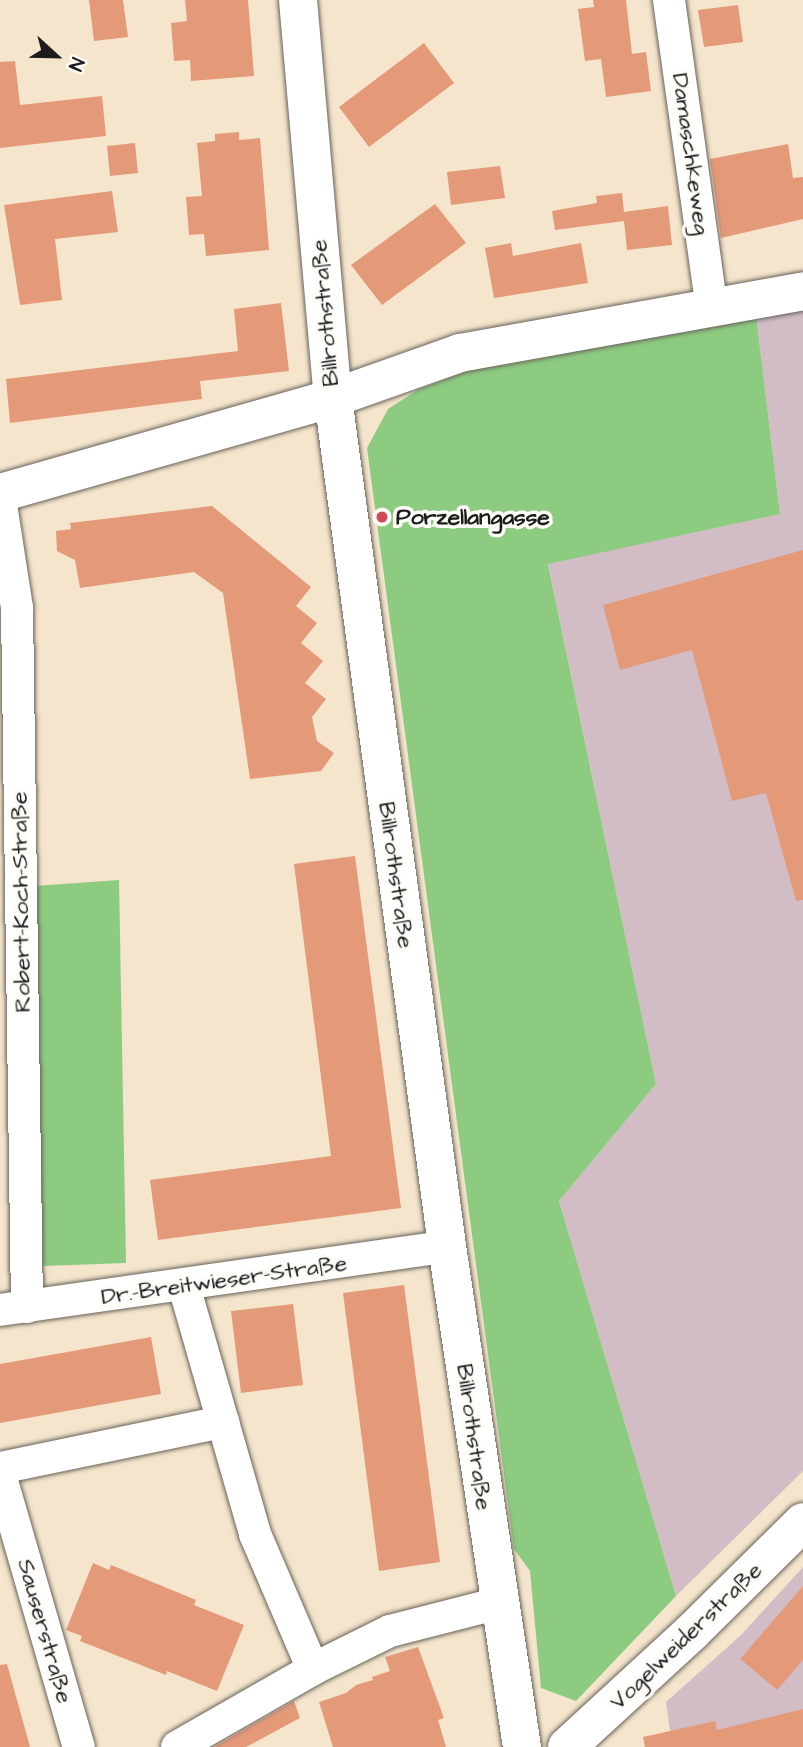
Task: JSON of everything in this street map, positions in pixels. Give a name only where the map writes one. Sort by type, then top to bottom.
[{"type":"street","name":"Billrothstraße","points":[[299,0],[332,398],[447,1246],[522,1747]]},
{"type":"street","name":"Damaschkeweg","points":[[669,0],[712,308]]},
{"type":"street","points":[[0,495],[332,398],[460,353],[803,291]]},
{"type":"street","name":"Robert-Koch-Straße","points":[[0,495],[17,608],[14,1309]]},
{"type":"street","name":"Dr.-Breitwieser-Straße","points":[[14,1309],[447,1246]]},
{"type":"street","points":[[184,1286],[255,1534],[313,1669]]},
{"type":"street","points":[[0,1468],[223,1422]]},
{"type":"street","name":"Sauserstraße","points":[[0,1475],[79,1747]]},
{"type":"street","name":"Vogelweiderstraße","points":[[567,1747],[692,1632],[803,1522]]},
{"type":"street","points":[[177,1747],[313,1669],[390,1631],[499,1603]]},
{"type":"shaded area","points":[[803,306],[803,1471],[676,1596],[559,1201],[656,1084],[548,563],[780,514],[756,315]]},
{"type":"shaded area","points":[[803,1567],[803,1747],[670,1731],[666,1702],[741,1635]]},
{"type":"green space","points":[[756,315],[780,514],[548,564],[656,1084],[559,1201],[676,1596],[576,1701],[541,1688],[530,1571],[514,1549],[367,448],[388,409],[419,389],[482,366]]},
{"type":"green space","points":[[119,880],[126,1263],[43,1266],[35,886]]},
{"type":"building","points":[[89,0],[123,0],[128,37],[94,41]]},
{"type":"building","points":[[185,0],[248,0],[254,76],[191,81],[190,60],[174,61],[171,23],[187,21]]},
{"type":"building","points":[[593,0],[626,0],[632,54],[646,52],[651,91],[606,97],[601,59],[585,61],[578,9],[594,7]]},
{"type":"building","points":[[738,5],[743,42],[704,47],[698,10]]},
{"type":"building","points":[[424,43],[454,83],[369,147],[339,107]]},
{"type":"building","points":[[15,61],[20,105],[102,96],[106,136],[0,148],[0,62]]},
{"type":"building","points":[[239,132],[239,140],[260,138],[269,250],[206,256],[204,234],[189,235],[186,197],[202,196],[197,143],[215,141],[215,134]]},
{"type":"building","points":[[135,143],[138,173],[110,176],[107,146]]},
{"type":"building","points":[[788,144],[793,178],[803,177],[803,219],[721,238],[710,159]]},
{"type":"building","points":[[500,166],[505,198],[451,205],[447,172]]},
{"type":"building","points":[[112,191],[118,232],[55,239],[62,300],[20,305],[4,205]]},
{"type":"building","points":[[622,193],[624,212],[668,206],[672,245],[627,250],[624,221],[555,230],[552,211],[597,203],[596,196]]},
{"type":"building","points":[[435,204],[466,243],[382,305],[351,265]]},
{"type":"building","points":[[511,243],[513,256],[581,243],[588,283],[494,298],[485,248]]},
{"type":"building","points":[[281,303],[289,371],[200,381],[202,399],[10,423],[6,379],[238,351],[234,309]]},
{"type":"building","points":[[212,506],[311,587],[296,606],[317,623],[301,643],[323,661],[305,683],[326,699],[312,717],[317,741],[334,753],[321,771],[250,779],[223,593],[194,572],[80,588],[75,560],[57,551],[56,531],[71,529],[70,523]]},
{"type":"building","points":[[803,550],[803,900],[796,901],[766,793],[732,801],[692,650],[620,670],[603,605]]},
{"type":"building","points":[[355,856],[401,1208],[158,1240],[150,1180],[331,1156],[294,864]]},
{"type":"building","points":[[404,1285],[440,1562],[379,1571],[343,1293]]},
{"type":"building","points":[[293,1304],[303,1385],[241,1393],[231,1311]]},
{"type":"building","points":[[151,1337],[161,1394],[0,1423],[0,1364]]},
{"type":"building","points":[[93,1563],[109,1570],[111,1565],[196,1600],[194,1605],[244,1625],[217,1691],[167,1671],[166,1675],[80,1641],[82,1636],[66,1630]]},
{"type":"building","points":[[803,1586],[803,1660],[777,1690],[740,1659]]},
{"type":"building","points":[[418,1647],[444,1718],[438,1720],[446,1747],[333,1747],[319,1702],[346,1693],[356,1685],[373,1680],[372,1677],[390,1671],[385,1657]]},
{"type":"building","points":[[7,1664],[30,1747],[0,1747],[0,1665]]},
{"type":"building","points":[[294,1701],[300,1718],[246,1747],[214,1747]]},
{"type":"building","points":[[803,1709],[803,1747],[645,1747],[643,1737],[715,1721],[717,1730]]},
{"type":"place","name":"Porzellangasse","points":[[382,517]]}]
